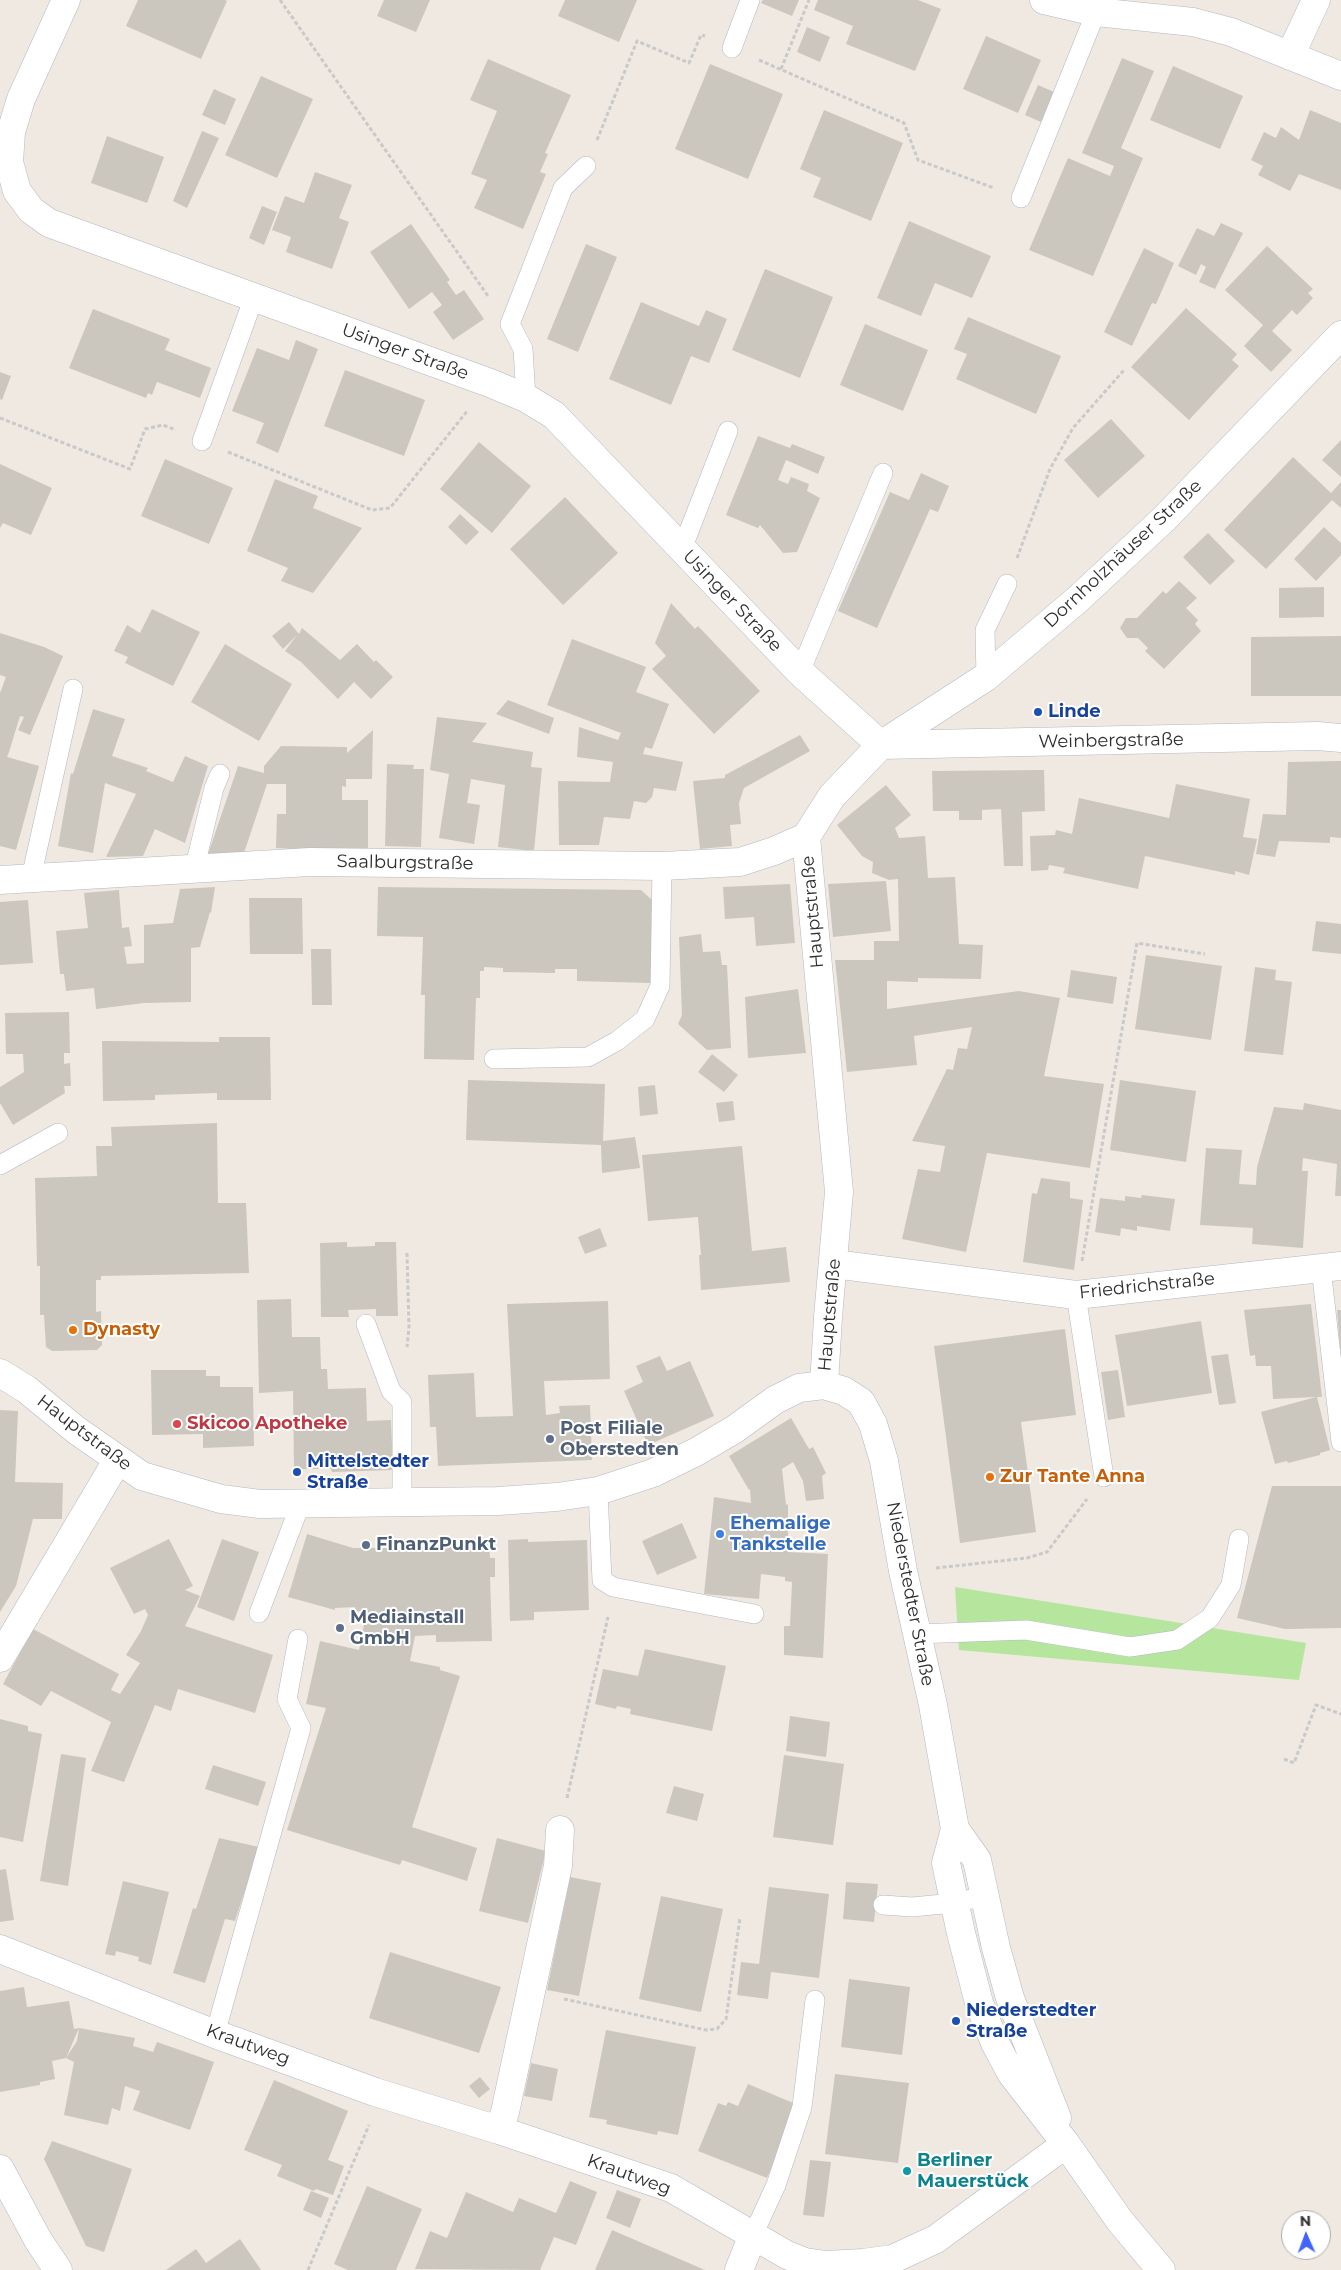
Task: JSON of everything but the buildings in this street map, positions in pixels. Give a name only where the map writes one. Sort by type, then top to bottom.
[{"type":"street","name":"Usinger Straße","points":[[66,0],[5,130],[9,162],[9,191],[49,223],[490,383],[526,398],[554,415],[800,672],[881,745]]},
{"type":"street","points":[[1044,0],[1096,12],[1193,22],[1231,32],[1341,76]]},
{"type":"street","points":[[1290,56],[1316,0]]},
{"type":"street","name":"Dornholzhäuser Straße","points":[[881,745],[986,676],[1077,600],[1165,518],[1341,335]]},
{"type":"street","name":"Weinbergstraße","points":[[881,745],[1308,737],[1341,738]]},
{"type":"street","name":"Hauptstraße","points":[[0,1373],[26,1389],[117,1461],[142,1476],[221,1499],[260,1504],[300,1505],[402,1501],[508,1500],[557,1497],[598,1491],[653,1473],[696,1452],[735,1429],[775,1400],[800,1388],[824,1385],[839,1192],[806,837],[832,796],[881,745]]},
{"type":"street","name":"Saalburgstraße","points":[[0,880],[310,862],[662,866],[740,862],[774,851],[806,837]]},
{"type":"street","name":"Friedrichstraße","points":[[834,1264],[1076,1295],[1331,1267]]},
{"type":"street","name":"Niederstedter Straße","points":[[824,1385],[844,1391],[861,1402],[873,1424],[884,1461],[903,1571],[933,1705],[955,1829],[946,1864],[979,2003],[995,2043],[1011,2072],[1066,2144],[1120,2221],[1161,2270]]},
{"type":"street","points":[[0,1658],[117,1461]]},
{"type":"street","name":"Niederstedter Straße","points":[[955,1829],[977,1860],[996,1948],[1010,1998],[1066,2144]]},
{"type":"street","points":[[499,2130],[505,2112],[532,1992],[558,1866],[560,1830]]},
{"type":"street","name":"Krautweg","points":[[0,1949],[216,2034],[382,2094],[499,2130],[671,2188],[787,2255],[805,2262],[865,2267],[893,2259],[936,2239],[1066,2144]]},
{"type":"street","points":[[0,2169],[38,2240],[58,2270]]},
{"type":"street","points":[[739,2270],[753,2235]]},
{"type":"lane","points":[[732,48],[750,0]]},
{"type":"lane","points":[[1021,198],[1096,12]]},
{"type":"lane","points":[[526,398],[523,349],[510,324],[563,188],[586,166]]},
{"type":"lane","points":[[202,441],[254,297]]},
{"type":"lane","points":[[682,549],[728,431]]},
{"type":"lane","points":[[800,672],[883,473]]},
{"type":"lane","points":[[986,676],[985,630],[1007,584]]},
{"type":"lane","points":[[31,878],[73,689]]},
{"type":"lane","points":[[194,870],[214,788],[220,774]]},
{"type":"lane","points":[[494,1059],[588,1057],[617,1040],[645,1019],[660,986],[662,866]]},
{"type":"lane","points":[[0,1165],[58,1133]]},
{"type":"lane","points":[[1331,1267],[1341,1442]]},
{"type":"lane","points":[[1076,1295],[1104,1478]]},
{"type":"lane","points":[[366,1324],[391,1391],[402,1402],[402,1501]]},
{"type":"lane","points":[[598,1491],[602,1580],[613,1586],[754,1614]]},
{"type":"lane","points":[[258,1613],[300,1505]]},
{"type":"lane","points":[[916,1634],[1026,1630],[1130,1647],[1177,1640],[1210,1618],[1231,1585],[1239,1539]]},
{"type":"lane","points":[[216,2034],[302,1728],[287,1699],[298,1639]]},
{"type":"lane","points":[[884,1905],[912,1907],[954,1903],[985,1896]]},
{"type":"lane","points":[[753,2235],[776,2185],[802,2107],[815,2000]]},
{"type":"path","points":[[280,0],[492,302],[510,324]]},
{"type":"path","points":[[781,69],[809,0]]},
{"type":"path","points":[[586,166],[637,41],[689,63],[701,35],[904,123],[918,160],[1021,198]]},
{"type":"path","points":[[1007,584],[1050,469],[1073,428],[1124,370]]},
{"type":"path","points":[[0,418],[130,469],[145,430],[163,425],[372,510],[390,508],[490,383]]},
{"type":"path","points":[[1076,1295],[1137,943],[1205,954]]},
{"type":"path","points":[[402,1402],[409,1328],[407,1253]]},
{"type":"path","points":[[903,1571],[1027,1558],[1047,1552],[1104,1478]]},
{"type":"path","points":[[560,1830],[599,1661],[613,1586]]},
{"type":"path","points":[[1284,1759],[1294,1763],[1316,1705],[1341,1714]]},
{"type":"path","points":[[532,1992],[706,2030],[717,2028],[726,2019],[740,1918]]},
{"type":"path","points":[[308,2270],[382,2094]]},
{"type":"green space","points":[[955,1587],[1306,1643],[1299,1680],[959,1650]]},
{"type":"place","name":"Linde","points":[[1038,712]]},
{"type":"place","name":"Dynasty","points":[[73,1330]]},
{"type":"place","name":"Skicoo Apotheke","points":[[177,1424]]},
{"type":"place","name":"Post Filiale Oberstedten","points":[[550,1439]]},
{"type":"place","name":"Mittelstedter Straße","points":[[297,1472]]},
{"type":"place","name":"Zur Tante Anna","points":[[990,1477]]},
{"type":"place","name":"Ehemalige Tankstelle","points":[[720,1534]]},
{"type":"place","name":"FinanzPunkt","points":[[366,1545]]},
{"type":"place","name":"Mediainstall GmbH","points":[[340,1628]]},
{"type":"place","name":"Niederstedter Straße","points":[[956,2021]]},
{"type":"place","name":"Berliner Mauerstück","points":[[907,2171]]}]
